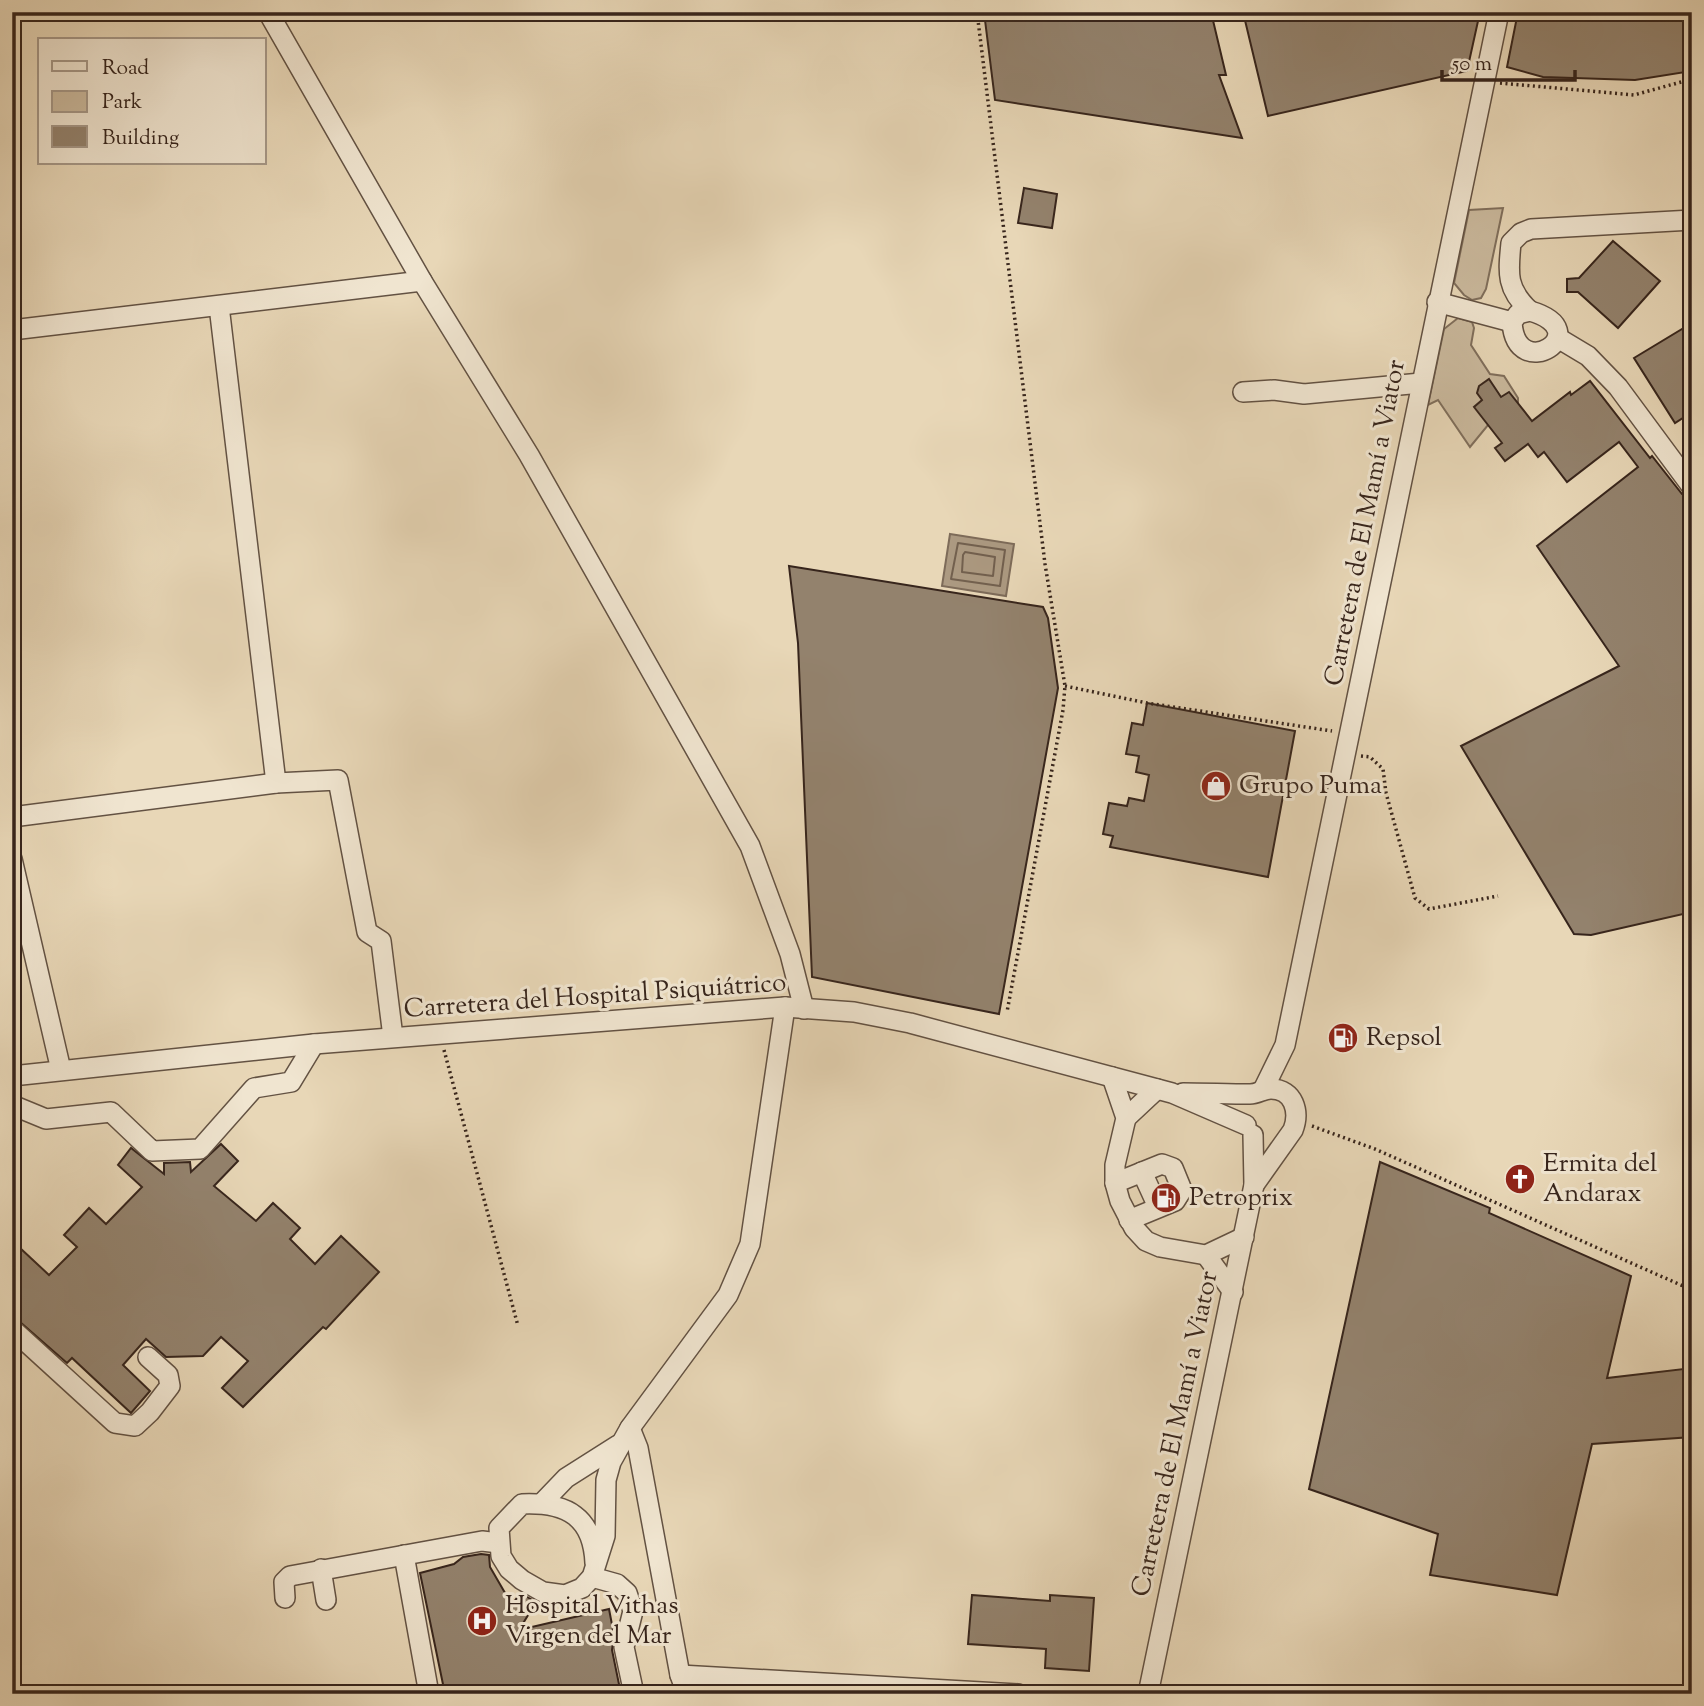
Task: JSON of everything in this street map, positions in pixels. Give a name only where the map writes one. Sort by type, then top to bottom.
[{"type":"street","points":[[268,12],[422,281],[536,467],[750,846],[790,954],[794,1008],[750,1244],[728,1295],[611,1461],[606,1480],[605,1536],[594,1570],[582,1588],[565,1595],[543,1592],[509,1569],[501,1556],[499,1528],[522,1504],[542,1503],[568,1510],[584,1524],[594,1543],[594,1570]]},
{"type":"street","name":"Carretera de El Mamí a Viator","points":[[1285,1045],[1499,12]]},
{"type":"street","points":[[1530,311],[1518,314],[1512,322],[1513,336],[1523,348],[1541,353],[1552,348],[1558,338],[1556,326],[1546,316],[1530,311],[1517,299],[1509,281],[1511,243],[1521,233],[1531,229],[1692,220]]},
{"type":"street","points":[[12,330],[422,281]]},
{"type":"street","points":[[1437,302],[1512,322]]},
{"type":"street","points":[[219,306],[276,783]]},
{"type":"street","points":[[1558,338],[1588,356],[1618,387],[1692,487]]},
{"type":"street","points":[[1243,391],[1273,390],[1304,394],[1421,383]]},
{"type":"street","points":[[12,817],[276,783],[338,780],[367,932],[381,941],[393,1037]]},
{"type":"street","points":[[12,859],[61,1070]]},
{"type":"street","name":"Carretera del Hospital Psiquiátrico","points":[[12,1076],[393,1037],[794,1008],[854,1012],[911,1023],[1165,1091]]},
{"type":"street","points":[[12,1105],[46,1119],[111,1112],[152,1151],[200,1149],[254,1088],[291,1082],[314,1044]]},
{"type":"street","points":[[1254,1185],[1250,1130],[1245,1110],[1248,1101],[1259,1092],[1285,1045]]},
{"type":"street","points":[[1285,1045],[1288,1095]]},
{"type":"street","points":[[1112,1077],[1126,1118],[1115,1165],[1115,1183],[1120,1202],[1134,1228],[1146,1241],[1160,1247],[1206,1255],[1244,1237]]},
{"type":"street","points":[[1126,1118],[1165,1091],[1280,1090],[1288,1095],[1296,1107],[1291,1128],[1254,1185]]},
{"type":"street","points":[[1165,1091],[1269,1141],[1291,1128]]},
{"type":"street","points":[[1115,1183],[1162,1164],[1173,1168],[1182,1190],[1175,1200],[1129,1220]]},
{"type":"street","points":[[1142,1172],[1158,1207]]},
{"type":"street","name":"Carretera de El Mamí a Viator","points":[[1148,1694],[1254,1185]]},
{"type":"street","points":[[1206,1255],[1233,1292]]},
{"type":"street","points":[[12,1329],[115,1423],[135,1426],[170,1386],[168,1375],[148,1357]]},
{"type":"street","points":[[542,1503],[566,1478],[628,1435]]},
{"type":"street","points":[[628,1435],[638,1448],[683,1684],[1018,1694]]},
{"type":"street","points":[[285,1598],[284,1582],[290,1576],[482,1541],[499,1543]]},
{"type":"street","points":[[404,1555],[429,1694]]},
{"type":"street","points":[[321,1569],[326,1600]]},
{"type":"street","points":[[594,1570],[627,1593],[633,1611],[624,1647],[634,1694]]},
{"type":"path","points":[[976,12],[1045,564],[1065,686],[1063,710],[1007,1012]]},
{"type":"path","points":[[1484,82],[1634,94],[1692,79]]},
{"type":"path","points":[[1065,686],[1147,703],[1349,734]]},
{"type":"path","points":[[1345,754],[1370,757],[1382,769],[1415,898],[1429,909],[1498,896]]},
{"type":"path","points":[[440,1035],[518,1326]]},
{"type":"path","points":[[1291,1128],[1375,1149],[1692,1290]]},
{"type":"green space","points":[[1503,208],[1486,289],[1481,298],[1472,300],[1454,283],[1469,210]]},
{"type":"green space","points":[[1458,318],[1472,322],[1474,328],[1471,345],[1490,374],[1504,376],[1518,398],[1518,404],[1488,425],[1470,447],[1438,400],[1428,405],[1444,329]]},
{"type":"water","points":[[950,534],[1014,544],[1006,596],[942,586]]},
{"type":"building","points":[[984,12],[1211,12],[1226,75],[1219,75],[1242,138],[995,100]]},
{"type":"building","points":[[1243,12],[1480,12],[1467,71],[1268,116]]},
{"type":"building","points":[[1518,12],[1692,12],[1692,71],[1635,80],[1543,77],[1507,67]]},
{"type":"building","points":[[1024,188],[1057,194],[1052,228],[1018,223]]},
{"type":"building","points":[[1613,241],[1660,281],[1618,328],[1578,292],[1567,292],[1567,279],[1579,278]]},
{"type":"building","points":[[1692,323],[1692,412],[1675,423],[1634,358]]},
{"type":"building","points":[[1489,379],[1501,397],[1509,392],[1532,421],[1570,392],[1571,395],[1590,381],[1650,458],[1652,456],[1682,494],[1692,499],[1692,912],[1591,935],[1574,934],[1461,746],[1619,666],[1537,546],[1638,467],[1619,442],[1567,482],[1544,452],[1538,457],[1528,444],[1505,461],[1495,448],[1502,443],[1474,407],[1482,400],[1477,393],[1479,386]]},
{"type":"building","points":[[789,566],[1043,607],[1048,618],[1058,688],[999,1014],[812,977],[798,643]]},
{"type":"building","name":"Grupo Puma","points":[[1147,703],[1295,731],[1268,877],[1110,847],[1113,836],[1103,834],[1109,803],[1127,806],[1129,798],[1144,801],[1149,775],[1136,772],[1139,756],[1126,754],[1132,723],[1143,725]]},
{"type":"building","points":[[221,1144],[238,1161],[214,1186],[256,1221],[273,1203],[300,1228],[290,1239],[315,1264],[341,1236],[379,1272],[326,1329],[323,1327],[243,1407],[222,1388],[248,1361],[221,1337],[203,1356],[166,1357],[146,1339],[123,1365],[150,1391],[131,1413],[72,1358],[67,1363],[12,1315],[12,1257],[20,1248],[49,1275],[77,1247],[64,1235],[89,1208],[106,1224],[142,1187],[118,1165],[131,1148],[164,1174],[164,1163],[190,1162],[191,1172]]},
{"type":"building","points":[[1380,1162],[1490,1208],[1489,1213],[1631,1276],[1607,1378],[1692,1368],[1692,1437],[1592,1444],[1557,1595],[1430,1575],[1438,1534],[1309,1489]]},
{"type":"building","name":"Hospital Vithas Virgen del Mar","points":[[489,1555],[490,1567],[512,1605],[520,1593],[536,1602],[519,1630],[609,1609],[614,1635],[612,1650],[621,1694],[445,1694],[420,1573],[454,1564],[463,1557]]},
{"type":"building","points":[[972,1595],[1050,1601],[1050,1595],[1094,1598],[1089,1671],[1045,1668],[1046,1649],[968,1644]]},
{"type":"waterway","points":[[1687,65],[1692,107]]},
{"type":"place","name":"Grupo Puma","points":[[1216,786]]},
{"type":"place","name":"Repsol","points":[[1343,1038]]},
{"type":"place","name":"Ermita del Andarax","points":[[1520,1179]]},
{"type":"place","name":"Petroprix","points":[[1166,1198]]},
{"type":"place","name":"Hospital Vithas Virgen del Mar","points":[[482,1621]]}]
